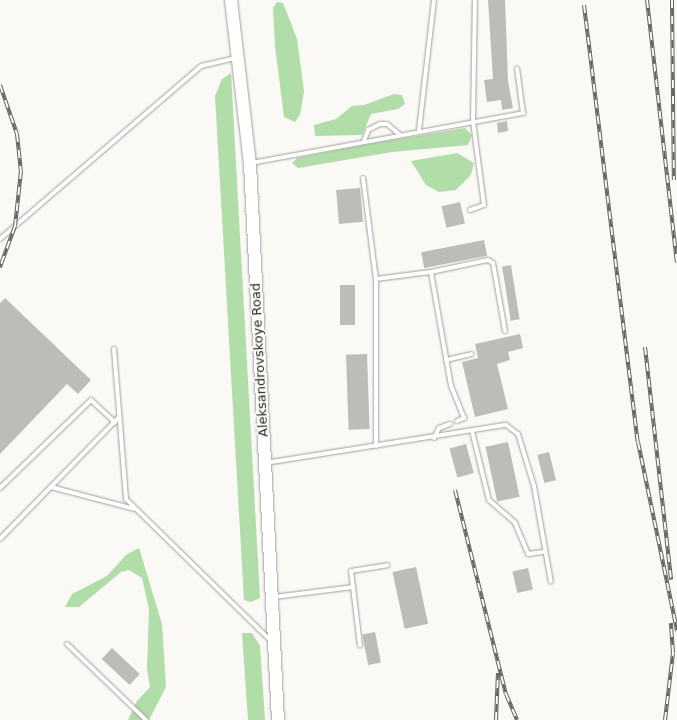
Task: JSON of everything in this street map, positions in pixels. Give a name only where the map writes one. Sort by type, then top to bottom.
[{"type":"main road","name":"Aleksandrovskoye Road","points":[[232,0],[241,57],[250,164],[278,720]]},
{"type":"lane","points":[[419,130],[434,0]]},
{"type":"lane","points":[[470,210],[484,205],[473,121],[476,0]]},
{"type":"lane","points":[[0,238],[201,66],[241,57]]},
{"type":"lane","points":[[250,164],[419,130],[523,113],[517,68]]},
{"type":"lane","points":[[364,141],[368,130],[380,124],[387,124],[399,134]]},
{"type":"lane","points":[[363,178],[376,279],[376,446]]},
{"type":"lane","points":[[376,279],[431,272],[488,260],[493,263],[505,331]]},
{"type":"lane","points":[[431,272],[451,386],[464,418],[457,421]]},
{"type":"lane","points":[[114,349],[118,418],[126,499],[274,644]]},
{"type":"lane","points":[[446,360],[471,354]]},
{"type":"lane","points":[[0,488],[91,400],[115,422]]},
{"type":"lane","points":[[0,539],[118,418]]},
{"type":"lane","points":[[434,438],[439,428],[450,424]]},
{"type":"lane","points":[[265,463],[434,438],[506,425],[518,434],[534,486],[543,552],[551,582]]},
{"type":"lane","points":[[472,431],[489,500],[515,523],[528,554],[543,552]]},
{"type":"lane","points":[[51,487],[136,509]]},
{"type":"lane","points":[[360,646],[351,571],[388,566]]},
{"type":"lane","points":[[272,598],[353,587]]},
{"type":"lane","points":[[67,644],[146,720]]},
{"type":"green space","points":[[277,2],[283,3],[297,39],[304,91],[300,115],[295,122],[284,117],[275,46],[273,8]]},
{"type":"green space","points":[[231,73],[260,598],[251,602],[244,600],[215,96],[222,79]]},
{"type":"green space","points":[[394,94],[402,95],[405,104],[398,109],[371,114],[362,135],[315,136],[314,125],[336,119],[352,106],[364,105]]},
{"type":"green space","points":[[465,128],[472,135],[468,145],[392,152],[298,168],[292,163],[297,158]]},
{"type":"green space","points":[[457,153],[474,163],[471,175],[456,190],[439,192],[426,185],[411,161]]},
{"type":"green space","points":[[139,548],[162,624],[166,687],[149,720],[128,720],[137,701],[150,687],[147,669],[149,609],[142,578],[129,570],[121,572],[79,607],[65,607],[72,594],[107,576],[126,555]]},
{"type":"green space","points":[[242,633],[252,633],[260,646],[265,720],[248,720]]},
{"type":"building","points":[[488,0],[505,0],[508,81],[513,108],[502,110],[501,100],[487,102],[484,80],[493,79]]},
{"type":"building","points":[[507,121],[508,131],[498,133],[497,123]]},
{"type":"building","points":[[360,188],[363,222],[339,224],[336,190]]},
{"type":"building","points":[[460,202],[465,223],[446,228],[441,206]]},
{"type":"building","points":[[484,240],[487,256],[424,268],[421,252]]},
{"type":"building","points":[[511,265],[520,319],[511,321],[502,266]]},
{"type":"building","points":[[340,285],[355,285],[355,325],[340,325]]},
{"type":"building","points":[[5,298],[91,380],[78,394],[67,384],[0,454],[0,303]]},
{"type":"building","points":[[520,334],[523,348],[508,352],[510,360],[497,364],[508,409],[475,417],[462,362],[478,358],[475,344]]},
{"type":"building","points":[[367,354],[370,429],[349,430],[346,355]]},
{"type":"building","points":[[508,442],[520,497],[497,502],[486,447]]},
{"type":"building","points":[[466,444],[474,473],[457,477],[450,448]]},
{"type":"building","points":[[549,452],[556,480],[544,483],[537,455]]},
{"type":"building","points":[[416,567],[428,624],[405,629],[393,572]]},
{"type":"building","points":[[528,568],[533,589],[517,593],[512,572]]},
{"type":"building","points":[[375,632],[381,662],[368,665],[362,634]]},
{"type":"building","points":[[112,648],[140,674],[130,685],[102,659]]},
{"type":"railway","points":[[647,0],[677,262]]},
{"type":"railway","points":[[672,0],[674,180]]},
{"type":"railway","points":[[584,5],[638,442],[677,631]]},
{"type":"railway","points":[[0,85],[17,134],[21,171],[15,226],[0,267]]},
{"type":"railway","points":[[645,347],[671,580]]},
{"type":"railway","points":[[455,490],[506,694],[517,720]]},
{"type":"railway","points":[[665,720],[673,653],[671,623]]},
{"type":"railway","points":[[496,720],[498,673]]}]
